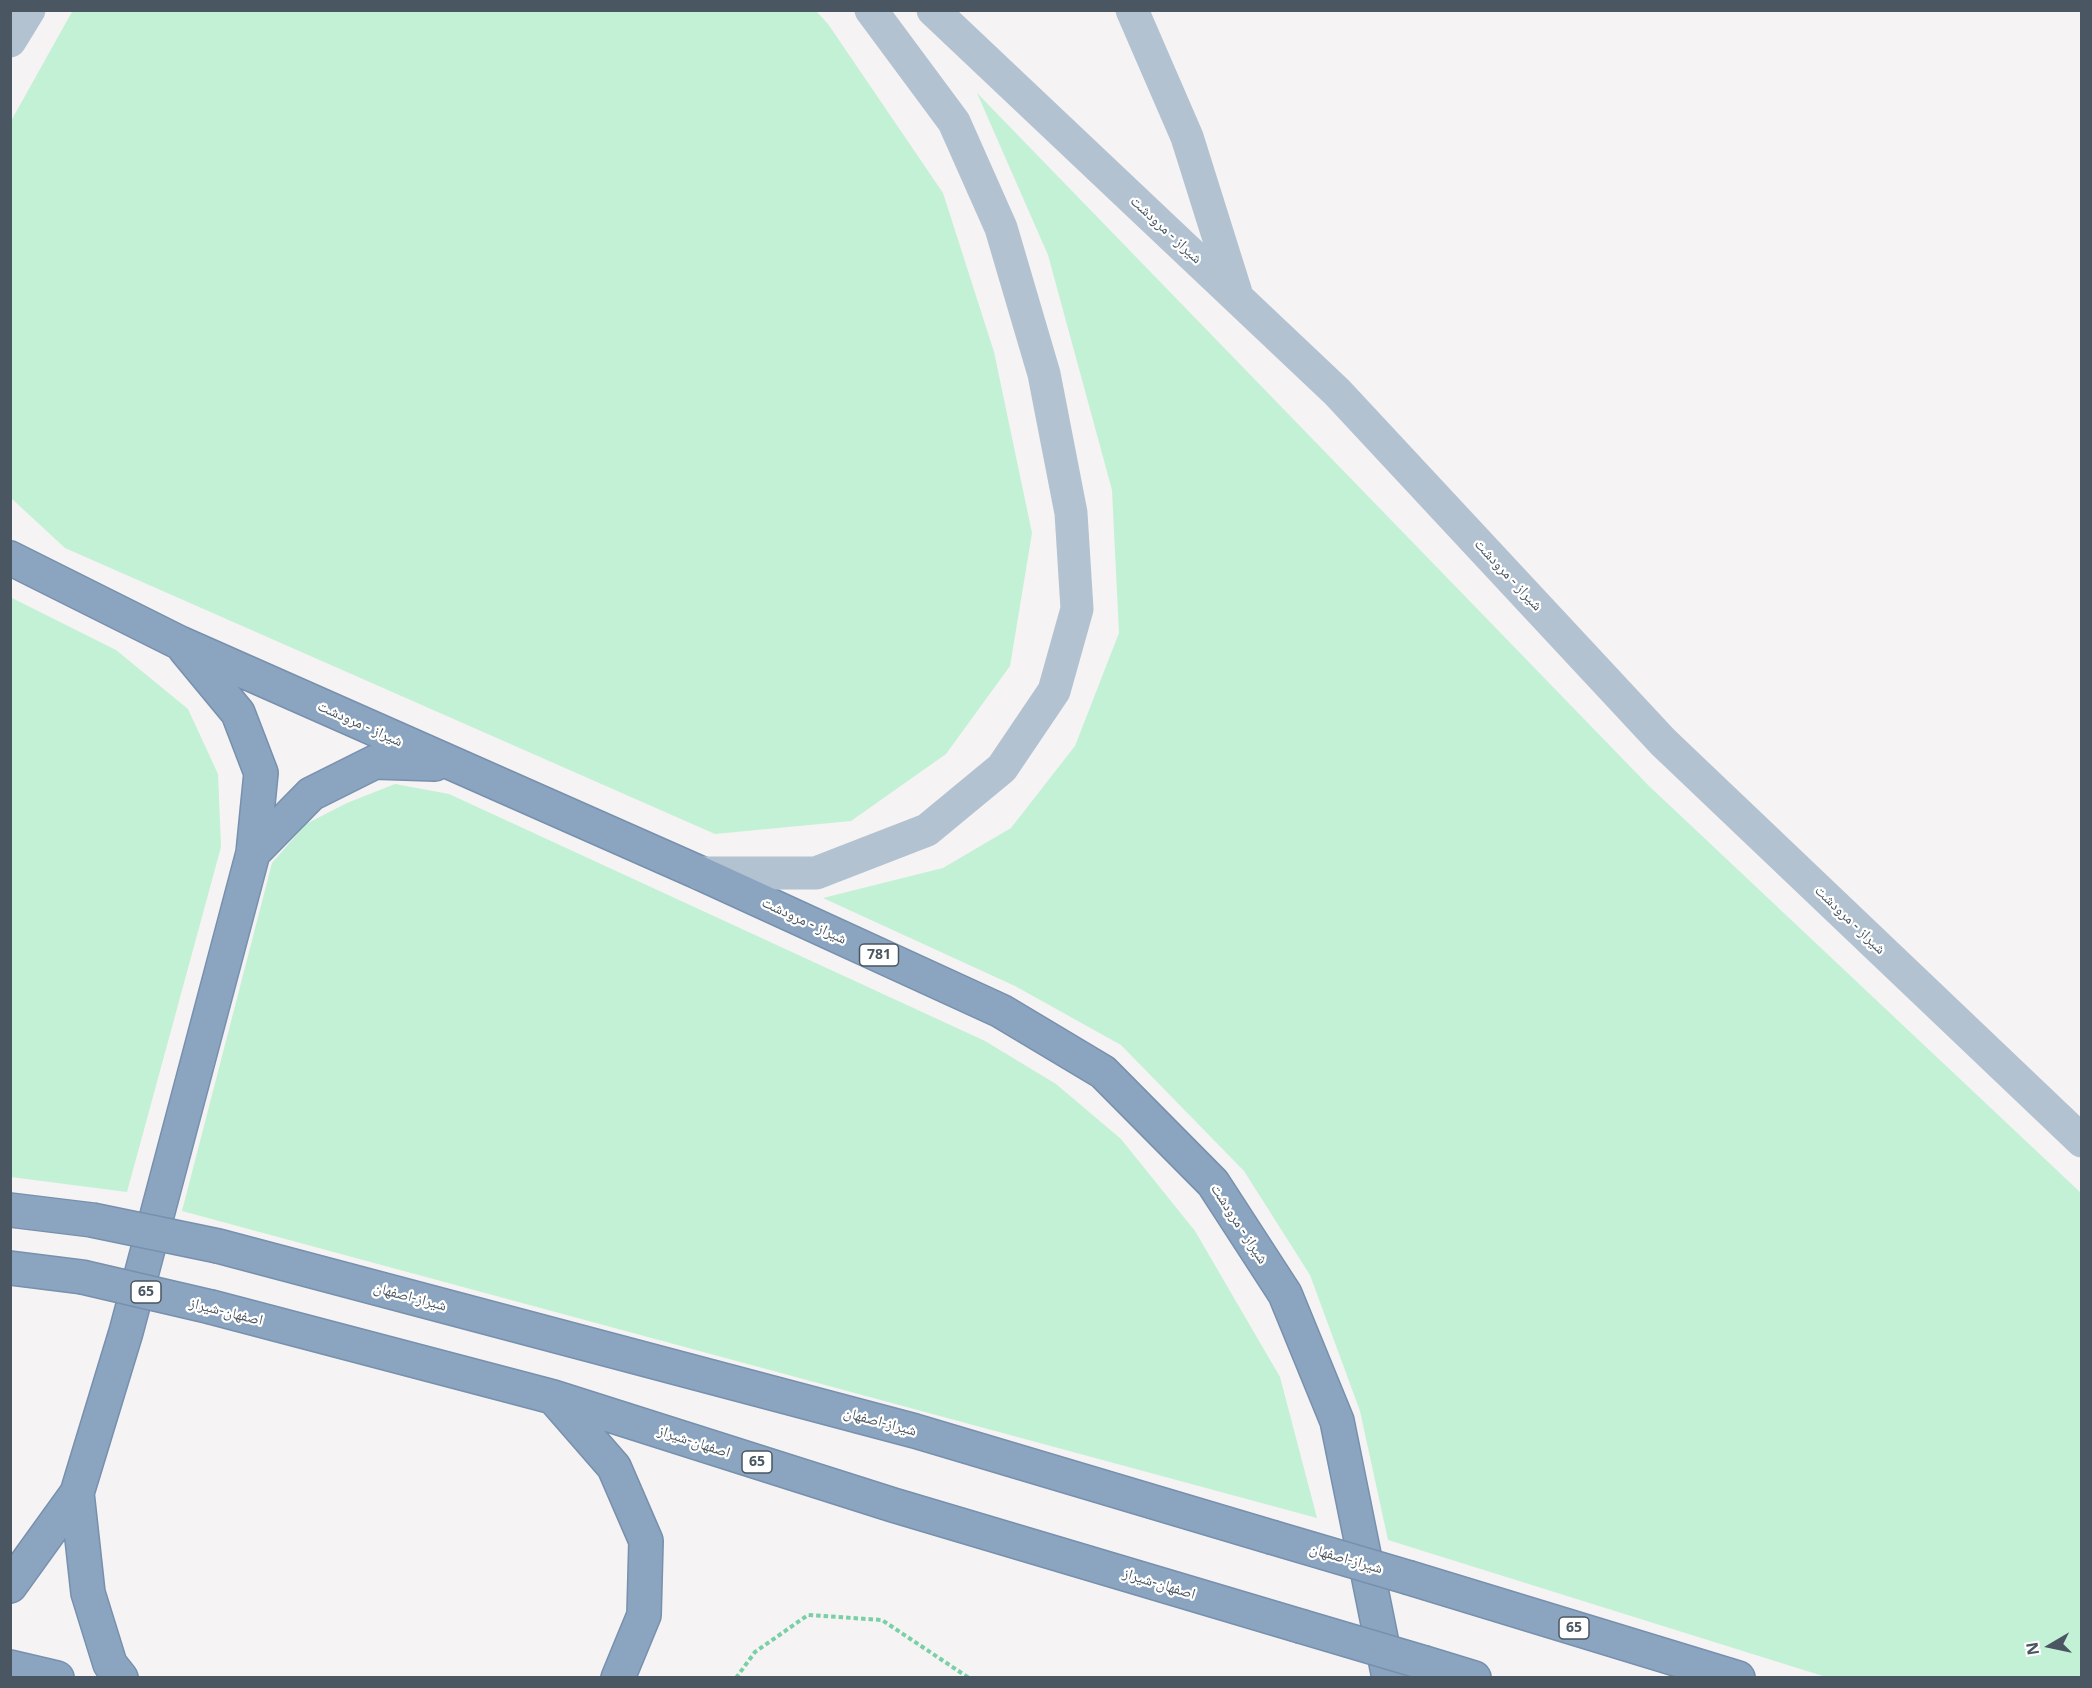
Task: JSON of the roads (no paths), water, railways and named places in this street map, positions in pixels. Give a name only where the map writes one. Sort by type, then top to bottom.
[{"type":"highway","name":"شیراز - مرودشت","points":[[15,557],[180,643],[700,873],[1001,1011],[1103,1072],[1213,1183],[1285,1294],[1337,1421],[1389,1677]]},
{"type":"highway","points":[[10,1586],[77,1493],[126,1332],[253,853],[261,773],[237,713],[180,643]]},
{"type":"highway","points":[[253,853],[311,794],[375,762],[451,764]]},
{"type":"highway","name":"شیراز-اصفهان","points":[[10,1210],[92,1220],[218,1246],[915,1431],[1738,1677]]},
{"type":"highway","name":"اصفهان-شیراز","points":[[10,1268],[82,1277],[211,1307],[553,1397],[904,1508],[1474,1677]]},
{"type":"highway","points":[[553,1397],[614,1467],[646,1541],[644,1615],[618,1677]]},
{"type":"highway","points":[[77,1493],[88,1593],[110,1664],[121,1677]]},
{"type":"highway","points":[[10,1667],[57,1677]]},
{"type":"main road","points":[[10,41],[29,10]]},
{"type":"main road","points":[[700,873],[816,873],[927,830],[1002,768],[1054,691],[1077,609],[1071,513],[1044,374],[1001,228],[954,122],[871,10]]},
{"type":"main road","name":"شیراز - مرودشت","points":[[933,10],[1337,392],[1663,742],[2082,1141]]},
{"type":"main road","points":[[1132,10],[1187,136],[1238,298]]}]
